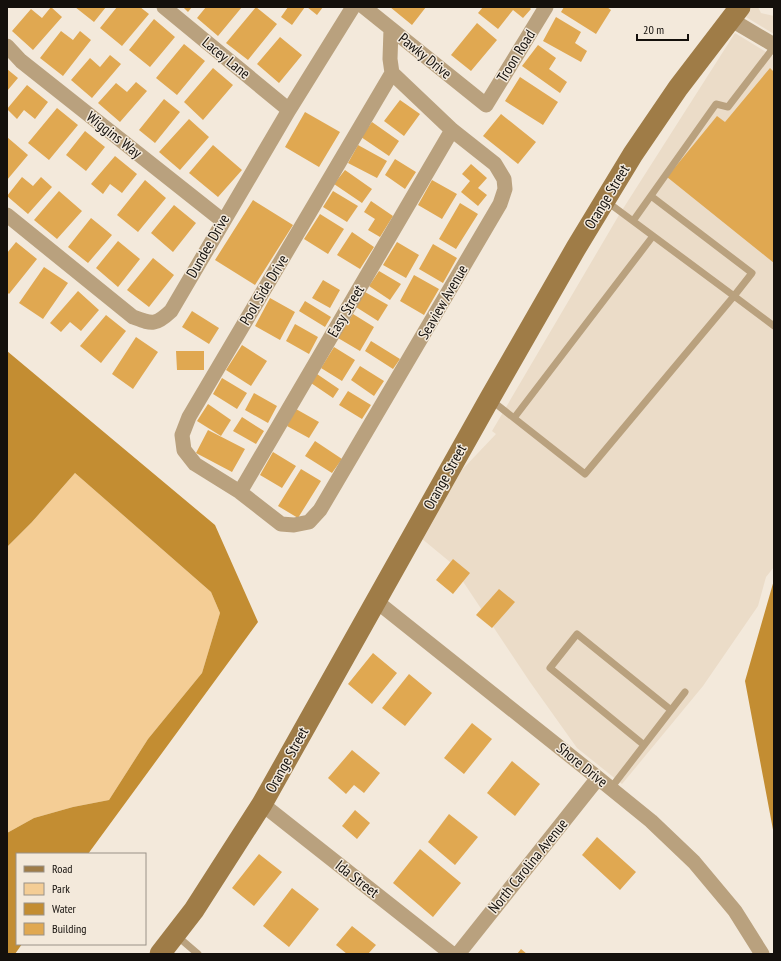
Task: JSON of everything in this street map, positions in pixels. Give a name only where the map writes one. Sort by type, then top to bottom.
[{"type":"street","name":"Lacey Lane","points":[[164,7],[289,110]]},
{"type":"street","name":"Dundee Drive","points":[[7,215],[133,318],[148,323],[160,321],[171,312],[289,110],[353,7]]},
{"type":"street","name":"Pawky Drive","points":[[364,7],[486,105]]},
{"type":"street","name":"Troon Road","points":[[486,105],[546,7]]},
{"type":"street","points":[[735,13],[774,46]]},
{"type":"street","name":"Orange Street","points":[[160,954],[198,904],[262,804],[490,398],[576,248],[633,154],[678,88],[735,13]]},
{"type":"street","points":[[391,29],[390,59],[392,73]]},
{"type":"street","name":"Wiggins Way","points":[[7,46],[21,61],[223,221]]},
{"type":"street","name":"Seaview Avenue","points":[[240,492],[281,524],[294,525],[309,522],[320,510],[500,204],[505,189],[504,179],[495,164],[452,130],[392,73]]},
{"type":"street","name":"Pool Side Drive","points":[[240,492],[195,464],[184,450],[182,435],[189,418],[392,73]]},
{"type":"street","name":"Easy Street","points":[[240,492],[452,130]]},
{"type":"street","name":"Shore Drive","points":[[376,600],[651,821],[694,862],[736,911],[762,954]]},
{"type":"street","name":"North Carolina Avenue","points":[[458,954],[598,778]]},
{"type":"street","name":"Ida Street","points":[[262,804],[452,954]]},
{"type":"lane","points":[[633,221],[716,104],[728,107],[774,46]]},
{"type":"lane","points":[[490,398],[585,474],[734,296],[752,273],[651,196]]},
{"type":"lane","points":[[606,200],[774,326]]},
{"type":"lane","points":[[514,418],[653,236]]},
{"type":"lane","points":[[644,745],[550,668],[577,634],[671,710]]},
{"type":"lane","points":[[611,788],[685,692]]},
{"type":"lane","points":[[175,935],[198,954]]},
{"type":"shaded area","points":[[752,7],[758,7],[761,13],[774,16],[774,34],[746,17]]},
{"type":"shaded area","points":[[735,33],[774,57],[774,567],[766,577],[758,606],[703,686],[622,784],[577,748],[530,682],[450,562],[421,538],[457,475],[496,434],[492,431],[619,215]]},
{"type":"green space","points":[[75,473],[211,592],[220,613],[202,673],[148,739],[109,800],[73,807],[34,818],[7,833],[7,547],[32,522]]},
{"type":"water","points":[[7,351],[215,525],[258,622],[89,853],[16,853],[16,945],[21,945],[15,954],[7,954],[7,833],[34,818],[73,807],[109,800],[148,739],[202,673],[220,613],[211,592],[75,473],[32,522],[7,547]]},
{"type":"water","points":[[774,580],[774,835],[745,681]]},
{"type":"building","points":[[51,7],[62,17],[33,50],[12,31],[31,9],[42,18]]},
{"type":"building","points":[[75,7],[106,7],[94,22]]},
{"type":"building","points":[[117,7],[140,7],[149,14],[122,46],[100,28]]},
{"type":"building","points":[[183,7],[192,7],[188,12]]},
{"type":"building","points":[[206,7],[242,7],[218,36],[197,18]]},
{"type":"building","points":[[256,7],[277,24],[248,60],[226,43]]},
{"type":"building","points":[[288,7],[305,7],[292,25],[281,17]]},
{"type":"building","points":[[307,7],[323,7],[317,15]]},
{"type":"building","points":[[390,7],[426,7],[412,25]]},
{"type":"building","points":[[483,7],[529,7],[531,9],[523,18],[513,10],[498,29],[478,13]]},
{"type":"building","points":[[564,7],[607,7],[611,10],[596,34],[561,12]]},
{"type":"building","points":[[556,17],[581,32],[575,43],[587,51],[581,62],[543,41]]},
{"type":"building","points":[[154,19],[175,37],[150,67],[129,50]]},
{"type":"building","points":[[477,23],[497,40],[471,71],[451,55]]},
{"type":"building","points":[[61,31],[73,40],[80,31],[91,40],[63,76],[40,58]]},
{"type":"building","points":[[280,37],[302,55],[279,83],[257,64]]},
{"type":"building","points":[[184,44],[205,61],[177,95],[156,78]]},
{"type":"building","points":[[538,45],[556,58],[549,69],[567,82],[560,93],[522,66]]},
{"type":"building","points":[[110,55],[121,64],[92,98],[71,80],[90,58],[100,67]]},
{"type":"building","points":[[213,68],[233,85],[203,120],[184,102]]},
{"type":"building","points":[[770,68],[774,72],[774,263],[667,177],[717,116],[725,122]]},
{"type":"building","points":[[7,69],[18,78],[7,91]]},
{"type":"building","points":[[520,77],[558,102],[543,125],[505,101]]},
{"type":"building","points":[[136,82],[147,91],[120,122],[98,103],[116,83],[127,92]]},
{"type":"building","points":[[27,85],[48,102],[35,119],[24,110],[17,119],[7,109]]},
{"type":"building","points":[[164,99],[180,112],[155,143],[139,130]]},
{"type":"building","points":[[400,100],[420,114],[404,136],[384,121]]},
{"type":"building","points":[[57,108],[78,125],[49,160],[28,143]]},
{"type":"building","points":[[305,112],[340,132],[319,167],[285,147]]},
{"type":"building","points":[[501,114],[536,142],[518,164],[483,136]]},
{"type":"building","points":[[189,119],[209,137],[180,170],[159,152]]},
{"type":"building","points":[[372,122],[399,141],[389,156],[361,137]]},
{"type":"building","points":[[85,131],[105,147],[86,171],[66,155]]},
{"type":"building","points":[[7,137],[28,155],[7,180]]},
{"type":"building","points":[[213,145],[242,170],[218,197],[189,173]]},
{"type":"building","points":[[358,145],[387,161],[377,178],[348,163]]},
{"type":"building","points":[[115,156],[137,174],[122,193],[110,184],[103,194],[91,184]]},
{"type":"building","points":[[395,159],[416,172],[405,189],[385,175]]},
{"type":"building","points":[[471,164],[487,178],[478,188],[487,195],[478,206],[461,192],[470,181],[462,174]]},
{"type":"building","points":[[345,170],[372,189],[362,203],[334,184]]},
{"type":"building","points":[[22,177],[33,186],[41,177],[52,187],[28,214],[7,196]]},
{"type":"building","points":[[145,180],[166,198],[138,232],[117,215]]},
{"type":"building","points":[[432,180],[457,194],[442,219],[418,205]]},
{"type":"building","points":[[59,191],[82,211],[57,239],[34,220]]},
{"type":"building","points":[[333,191],[358,206],[347,222],[323,207]]},
{"type":"building","points":[[253,200],[293,225],[255,285],[215,260]]},
{"type":"building","points":[[371,201],[393,216],[380,237],[368,230],[375,219],[364,212]]},
{"type":"building","points":[[460,203],[478,214],[456,249],[439,239]]},
{"type":"building","points":[[174,205],[196,223],[173,252],[151,233]]},
{"type":"building","points":[[320,214],[344,229],[328,254],[304,239]]},
{"type":"building","points":[[91,218],[112,235],[88,263],[68,247]]},
{"type":"building","points":[[352,232],[374,247],[360,269],[337,255]]},
{"type":"building","points":[[118,241],[140,259],[118,287],[96,268]]},
{"type":"building","points":[[16,242],[37,259],[9,294],[7,292],[7,253]]},
{"type":"building","points":[[397,242],[419,255],[406,278],[383,265]]},
{"type":"building","points":[[433,244],[457,258],[443,283],[419,269]]},
{"type":"building","points":[[153,258],[174,275],[149,307],[127,290]]},
{"type":"building","points":[[44,267],[68,283],[43,319],[19,303]]},
{"type":"building","points":[[379,271],[401,284],[390,300],[369,286]]},
{"type":"building","points":[[414,275],[439,289],[424,315],[400,301]]},
{"type":"building","points":[[323,280],[340,290],[330,308],[312,298]]},
{"type":"building","points":[[78,291],[99,310],[81,331],[70,322],[61,332],[50,323]]},
{"type":"building","points":[[365,292],[388,305],[378,321],[356,307]]},
{"type":"building","points":[[270,298],[295,312],[280,340],[255,326]]},
{"type":"building","points":[[305,301],[331,317],[325,327],[299,311]]},
{"type":"building","points":[[192,311],[219,328],[209,344],[182,327]]},
{"type":"building","points":[[353,314],[374,327],[360,351],[338,338]]},
{"type":"building","points":[[106,315],[126,331],[101,363],[80,346]]},
{"type":"building","points":[[295,324],[318,337],[309,354],[286,341]]},
{"type":"building","points":[[136,337],[158,352],[133,389],[112,374]]},
{"type":"building","points":[[371,341],[400,359],[393,369],[365,351]]},
{"type":"building","points":[[242,345],[267,361],[251,386],[226,370]]},
{"type":"building","points":[[334,347],[355,360],[342,381],[321,368]]},
{"type":"building","points":[[176,351],[204,351],[204,370],[177,370]]},
{"type":"building","points":[[360,366],[384,381],[374,396],[351,380]]},
{"type":"building","points":[[317,374],[339,389],[333,398],[311,383]]},
{"type":"building","points":[[222,378],[247,393],[237,409],[213,394]]},
{"type":"building","points":[[348,391],[371,405],[362,419],[339,405]]},
{"type":"building","points":[[254,393],[277,406],[268,423],[245,410]]},
{"type":"building","points":[[208,404],[231,420],[221,436],[197,421]]},
{"type":"building","points":[[296,409],[319,422],[309,438],[287,426]]},
{"type":"building","points":[[242,417],[264,431],[256,444],[233,431]]},
{"type":"building","points":[[208,430],[245,449],[232,472],[196,453]]},
{"type":"building","points":[[315,441],[342,459],[332,473],[305,456]]},
{"type":"building","points":[[273,452],[296,466],[282,488],[260,475]]},
{"type":"building","points":[[301,469],[321,481],[298,518],[278,506]]},
{"type":"building","points":[[453,559],[470,573],[453,594],[436,580]]},
{"type":"building","points":[[499,589],[515,602],[492,628],[476,615]]},
{"type":"building","points":[[373,653],[397,673],[372,704],[348,684]]},
{"type":"building","points":[[409,674],[432,693],[405,726],[382,708]]},
{"type":"building","points":[[472,723],[492,739],[464,774],[444,758]]},
{"type":"building","points":[[352,750],[380,773],[364,793],[354,785],[346,794],[328,778]]},
{"type":"building","points":[[512,761],[540,784],[515,816],[487,793]]},
{"type":"building","points":[[355,810],[370,823],[357,839],[342,826]]},
{"type":"building","points":[[449,814],[478,837],[455,865],[428,842]]},
{"type":"building","points":[[597,837],[636,872],[620,890],[582,855]]},
{"type":"building","points":[[420,849],[461,883],[433,917],[393,883]]},
{"type":"building","points":[[259,854],[282,872],[254,906],[232,888]]},
{"type":"building","points":[[292,888],[319,909],[289,947],[263,926]]},
{"type":"building","points":[[352,926],[376,945],[368,954],[347,954],[336,945]]},
{"type":"building","points":[[521,949],[527,954],[517,954]]}]
